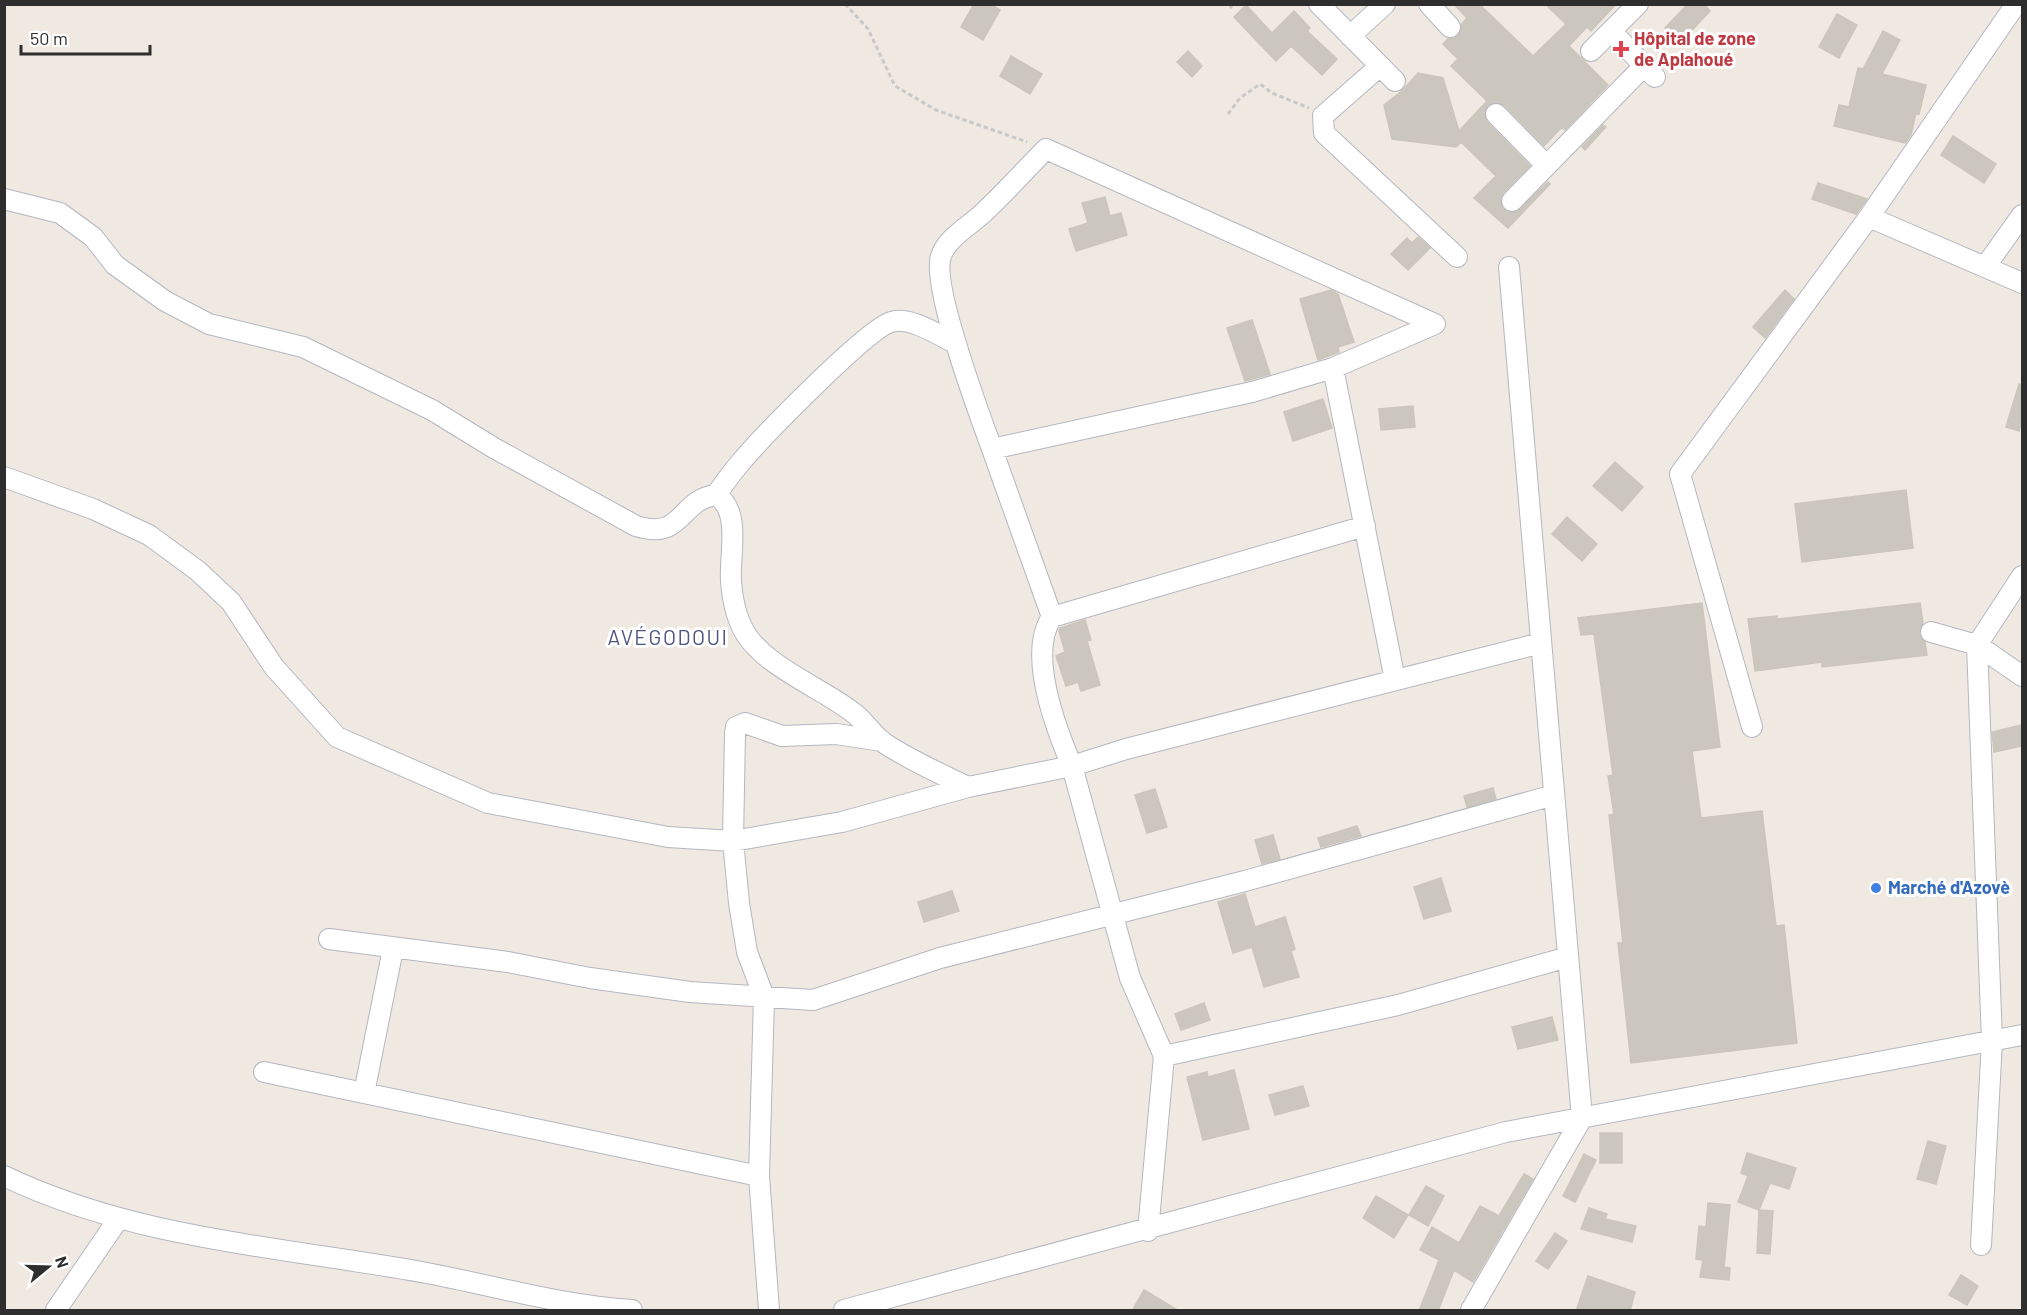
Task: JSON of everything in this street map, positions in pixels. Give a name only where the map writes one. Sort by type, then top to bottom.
[{"type":"street","points":[[1319,4],[1395,81]]},
{"type":"street","points":[[1350,36],[1385,4]]},
{"type":"street","points":[[1429,4],[1450,27]]},
{"type":"street","points":[[1591,51],[1638,4]]},
{"type":"street","points":[[1752,727],[1680,474],[1869,217],[2016,4]]},
{"type":"street","points":[[1512,201],[1546,165],[1561,140],[1649,71],[1612,32]]},
{"type":"street","points":[[1380,66],[1323,116],[1324,133],[1457,257]]},
{"type":"street","points":[[1496,114],[1546,165]]},
{"type":"street","points":[[992,449],[1252,393],[1333,368],[1435,324],[1046,149],[981,215],[949,242],[940,257],[940,274],[955,343],[992,449],[1052,616]]},
{"type":"street","points":[[4,199],[60,213],[93,237],[115,265],[165,301],[200,319],[245,334],[303,347],[432,410],[494,448],[636,526],[651,531],[667,529],[696,502],[716,495],[741,461],[850,352],[882,326],[891,321],[904,321],[955,343]]},
{"type":"street","points":[[1985,267],[2022,215]]},
{"type":"street","points":[[1869,217],[2022,283]]},
{"type":"street","points":[[1472,1311],[1582,1118],[1509,267]]},
{"type":"street","points":[[1333,368],[1395,681]]},
{"type":"street","points":[[4,477],[93,509],[149,535],[198,571],[231,602],[274,667],[336,737],[488,803],[668,837],[733,841],[842,822],[968,787],[1072,766],[1126,749],[1541,643]]},
{"type":"street","points":[[716,495],[729,508],[733,542],[731,580],[741,627],[777,664],[855,714],[882,741],[968,787]]},
{"type":"street","points":[[1148,1231],[1164,1056],[1130,978],[1072,766],[1058,734],[1047,696],[1042,640],[1045,627],[1052,616],[1365,526]]},
{"type":"street","points":[[1981,1245],[1992,1041],[1977,645],[2022,576]]},
{"type":"street","points":[[1931,632],[1977,645],[2022,676]]},
{"type":"street","points":[[769,1311],[759,1176],[764,997],[747,952],[733,841],[735,733],[740,725],[750,724],[759,730],[782,736],[836,734],[882,741]]},
{"type":"street","points":[[329,939],[508,962],[590,978],[690,992],[813,1000],[940,958],[1245,881],[1554,795]]},
{"type":"street","points":[[364,1093],[393,949]]},
{"type":"street","points":[[1164,1056],[1398,1005],[1568,957]]},
{"type":"street","points":[[844,1311],[1148,1231],[1506,1132],[2022,1035]]},
{"type":"street","points":[[264,1072],[759,1176]]},
{"type":"street","points":[[4,1176],[40,1193],[119,1218],[237,1245],[426,1273],[609,1310],[632,1311]]},
{"type":"street","points":[[56,1311],[119,1218]]},
{"type":"path","points":[[845,4],[868,29],[895,86],[936,110],[1046,149]]},
{"type":"path","points":[[1228,114],[1240,98],[1260,84],[1272,93],[1300,103],[1323,116]]},
{"type":"building","points":[[974,4],[990,4],[1000,10],[983,40],[961,27]]},
{"type":"building","points":[[1454,4],[1479,4],[1533,56],[1566,24],[1545,4],[1616,4],[1591,31],[1587,27],[1569,46],[1608,85],[1565,130],[1562,127],[1544,146],[1504,105],[1492,103],[1485,110],[1487,122],[1530,166],[1503,193],[1500,199],[1503,209],[1516,212],[1548,182],[1550,184],[1508,228],[1474,198],[1496,176],[1461,142],[1456,147],[1392,139],[1384,105],[1403,90],[1418,73],[1443,78],[1459,131],[1487,101],[1451,66],[1458,59],[1443,44],[1458,35],[1467,18]]},
{"type":"building","points":[[1688,4],[1704,4],[1710,11],[1681,42],[1665,28]]},
{"type":"building","points":[[1246,5],[1272,33],[1294,11],[1310,28],[1307,31],[1337,59],[1322,75],[1291,46],[1276,61],[1234,17]]},
{"type":"building","points":[[1837,14],[1857,25],[1839,58],[1819,47]]},
{"type":"building","points":[[1883,31],[1900,40],[1882,74],[1926,85],[1919,114],[1916,113],[1911,135],[1905,143],[1834,126],[1839,105],[1849,107],[1858,68],[1863,69]]},
{"type":"building","points":[[1188,51],[1202,66],[1192,77],[1177,62]]},
{"type":"building","points":[[1011,56],[1042,74],[1030,94],[1000,76]]},
{"type":"building","points":[[1603,125],[1606,127],[1585,150],[1582,147]]},
{"type":"building","points":[[1953,136],[1996,164],[1984,183],[1941,155]]},
{"type":"building","points":[[1818,183],[1867,199],[1856,214],[1812,199]]},
{"type":"building","points":[[1105,197],[1110,216],[1121,213],[1127,235],[1076,251],[1069,229],[1088,223],[1082,203]]},
{"type":"building","points":[[1418,237],[1430,248],[1408,270],[1391,254],[1407,238],[1412,243]]},
{"type":"building","points":[[1331,290],[1338,294],[1354,342],[1338,347],[1339,352],[1318,360],[1300,299]]},
{"type":"building","points":[[1785,290],[1794,299],[1765,338],[1753,327]]},
{"type":"building","points":[[1252,320],[1270,374],[1245,381],[1227,328]]},
{"type":"building","points":[[2019,384],[2022,385],[2022,421],[2019,431],[2006,427]]},
{"type":"building","points":[[1323,399],[1332,428],[1293,441],[1284,412]]},
{"type":"building","points":[[1413,406],[1415,427],[1381,430],[1379,409]]},
{"type":"building","points":[[1615,462],[1643,487],[1622,511],[1593,486]]},
{"type":"building","points":[[1906,490],[1913,548],[1802,562],[1795,504]]},
{"type":"building","points":[[1567,517],[1597,544],[1582,561],[1552,534]]},
{"type":"building","points":[[1702,603],[1720,747],[1692,751],[1701,818],[1762,811],[1776,926],[1784,925],[1797,1043],[1631,1063],[1618,943],[1623,943],[1609,815],[1614,814],[1608,776],[1613,775],[1594,634],[1581,635],[1578,618]]},
{"type":"building","points":[[1920,603],[1923,623],[1919,634],[1925,642],[1927,655],[1822,667],[1822,662],[1755,671],[1748,619],[1777,616],[1777,619]]},
{"type":"building","points":[[1085,620],[1091,640],[1087,641],[1100,685],[1081,691],[1078,682],[1066,686],[1056,656],[1065,652],[1060,628]]},
{"type":"building","points":[[2022,725],[2022,746],[1994,752],[1992,732]]},
{"type":"building","points":[[1493,788],[1496,799],[1467,807],[1464,796]]},
{"type":"building","points":[[1155,789],[1167,827],[1147,833],[1135,795]]},
{"type":"building","points":[[1357,826],[1361,836],[1321,847],[1318,838]]},
{"type":"building","points":[[1273,835],[1280,859],[1262,864],[1255,840]]},
{"type":"building","points":[[1441,878],[1451,911],[1424,919],[1414,887]]},
{"type":"building","points":[[952,891],[959,911],[924,922],[918,902]]},
{"type":"building","points":[[1245,894],[1255,927],[1285,917],[1295,949],[1291,951],[1299,977],[1264,987],[1252,947],[1233,953],[1218,902]]},
{"type":"building","points":[[1204,1003],[1210,1020],[1181,1030],[1175,1014]]},
{"type":"building","points":[[1552,1017],[1558,1040],[1518,1049],[1512,1027]]},
{"type":"building","points":[[1234,1070],[1249,1129],[1203,1140],[1187,1077],[1207,1072],[1208,1077]]},
{"type":"building","points":[[1303,1086],[1309,1106],[1275,1115],[1269,1095]]},
{"type":"building","points":[[1600,1133],[1622,1133],[1622,1163],[1600,1163]]},
{"type":"building","points":[[1928,1141],[1946,1146],[1936,1184],[1917,1179]]},
{"type":"building","points":[[1747,1153],[1796,1168],[1789,1189],[1770,1183],[1759,1210],[1738,1202],[1748,1176],[1741,1173]]},
{"type":"building","points":[[1584,1154],[1596,1160],[1575,1202],[1563,1196]]},
{"type":"building","points":[[1524,1174],[1533,1179],[1473,1282],[1454,1270],[1438,1311],[1419,1311],[1439,1260],[1420,1250],[1432,1227],[1459,1243],[1480,1206],[1499,1216]]},
{"type":"building","points":[[1426,1186],[1444,1196],[1428,1226],[1409,1215]]},
{"type":"building","points":[[1376,1196],[1408,1215],[1394,1238],[1363,1218]]},
{"type":"building","points":[[1708,1203],[1730,1205],[1724,1267],[1730,1268],[1729,1280],[1700,1277],[1703,1260],[1696,1259],[1699,1226],[1706,1227]]},
{"type":"building","points":[[1589,1208],[1607,1214],[1605,1219],[1636,1226],[1632,1242],[1581,1229]]},
{"type":"building","points":[[1759,1210],[1773,1211],[1770,1254],[1757,1253]]},
{"type":"building","points":[[1555,1233],[1567,1241],[1548,1269],[1536,1261]]},
{"type":"building","points":[[1961,1275],[1978,1286],[1967,1305],[1949,1295]]},
{"type":"building","points":[[1588,1276],[1635,1292],[1630,1311],[1576,1311]]},
{"type":"building","points":[[1144,1290],[1179,1311],[1132,1311]]},
{"type":"place","name":"Hôpital de zone de Aplahoué","points":[[1621,49]]},
{"type":"place","name":"Marché d'Azovè","points":[[1876,888]]},
{"type":"district","name":"AVÉGODOUI","points":[[668,638]]}]
